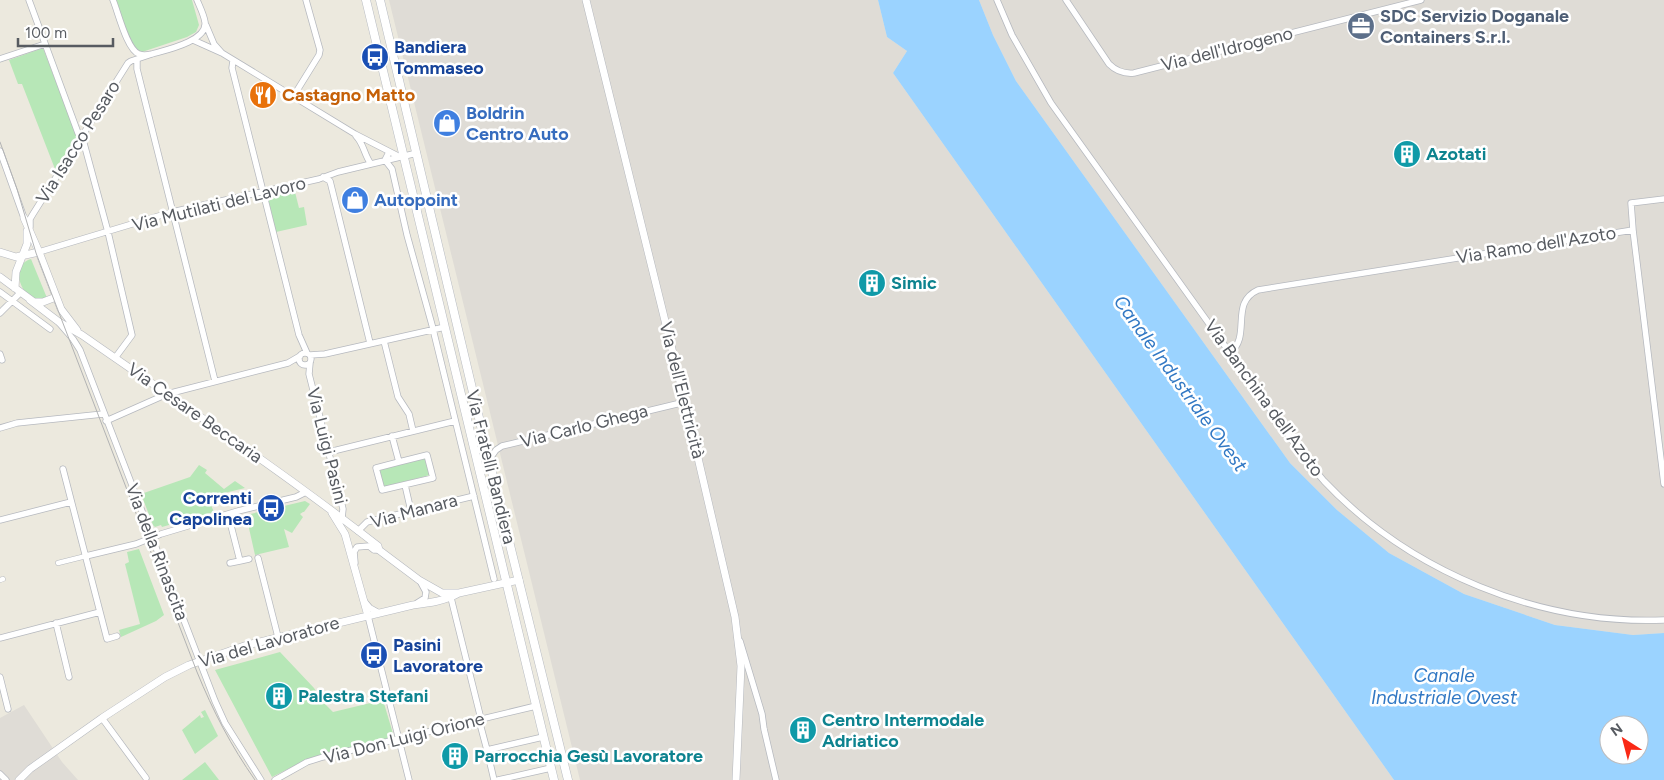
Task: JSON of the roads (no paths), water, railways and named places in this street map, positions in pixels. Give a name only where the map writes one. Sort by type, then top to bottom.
[{"type":"main road","name":"Via Fratelli Bandiera","points":[[366,0],[402,157],[554,780]]},
{"type":"main road","name":"Via Fratelli Bandiera","points":[[380,0],[489,460],[568,780]]},
{"type":"street","points":[[29,0],[78,133],[82,136],[108,232],[132,335],[115,358]]},
{"type":"street","points":[[113,0],[129,45],[138,54],[152,54]]},
{"type":"street","points":[[197,0],[214,44],[222,53]]},
{"type":"street","points":[[293,97],[320,55],[306,0]]},
{"type":"street","name":"Via dell'Elettricità","points":[[586,0],[685,402],[738,634],[762,714],[776,780]]},
{"type":"street","name":"Via Banchina dell'Azoto","points":[[996,0],[1012,35],[1051,103],[1294,443],[1324,481],[1361,515],[1401,545],[1425,560],[1471,583],[1504,596],[1550,609],[1603,618],[1664,620]]},
{"type":"street","name":"Via dell'Idrogeno","points":[[1066,0],[1109,64],[1120,72],[1131,73],[1421,0]]},
{"type":"street","points":[[205,22],[205,28],[201,35],[192,40],[136,59],[214,381]]},
{"type":"street","points":[[192,40],[222,53],[355,134],[366,143],[402,157],[417,153]]},
{"type":"street","points":[[0,59],[45,44]]},
{"type":"street","name":"Via Isacco Pesaro","points":[[30,231],[29,222],[31,217],[128,63],[136,59]]},
{"type":"street","name":"Via Luigi Pasini","points":[[233,60],[232,68],[343,509],[342,518]]},
{"type":"street","points":[[366,143],[367,159],[371,164]]},
{"type":"street","points":[[0,151],[24,218],[56,297],[64,314],[82,335]]},
{"type":"street","points":[[385,160],[389,152]]},
{"type":"street","name":"Via Mutilati del Lavoro","points":[[39,252],[172,212],[402,157]]},
{"type":"street","name":"Via Fratelli Bandiera","points":[[385,160],[392,169],[494,579]]},
{"type":"street","points":[[330,182],[335,173]]},
{"type":"street","points":[[323,177],[330,182],[370,343]]},
{"type":"street","points":[[1633,230],[1630,203],[1664,199]]},
{"type":"street","points":[[0,313],[12,301],[18,290],[16,272],[28,240],[24,218]]},
{"type":"street","name":"Via Ramo dell'Azoto","points":[[1230,353],[1235,349],[1239,341],[1243,304],[1250,295],[1258,290],[1633,230],[1664,484]]},
{"type":"street","points":[[0,252],[9,256],[21,257],[39,252]]},
{"type":"street","points":[[0,277],[30,300],[41,303],[56,297]]},
{"type":"street","points":[[0,292],[50,330]]},
{"type":"street","name":"Via Cesare Beccaria","points":[[30,300],[59,322],[82,335],[272,466],[342,518],[378,546],[379,550],[419,580],[442,593],[459,593]]},
{"type":"street","name":"Via della Rinascita","points":[[59,322],[78,346],[200,660],[214,701],[225,723],[261,780]]},
{"type":"street","points":[[106,421],[167,394],[370,343],[445,327]]},
{"type":"street","points":[[384,341],[398,397],[409,414],[413,431]]},
{"type":"street","name":"Via Carlo Ghega","points":[[489,460],[496,450],[502,446],[685,402]]},
{"type":"street","points":[[0,428],[17,423],[103,414]]},
{"type":"street","points":[[329,452],[455,421]]},
{"type":"street","points":[[392,436],[399,462]]},
{"type":"street","points":[[427,455],[433,478],[382,490],[376,468],[399,462],[427,455]]},
{"type":"street","points":[[63,469],[107,639],[117,636]]},
{"type":"street","points":[[404,485],[411,511]]},
{"type":"street","points":[[58,563],[143,541],[228,514],[296,498],[306,492]]},
{"type":"street","name":"Via Manara","points":[[358,531],[367,522],[474,496]]},
{"type":"street","points":[[0,520],[71,502]]},
{"type":"street","name":"Via Cesare Beccaria","points":[[329,509],[345,534],[368,616]]},
{"type":"street","points":[[228,514],[240,561]]},
{"type":"street","points":[[355,567],[354,552],[357,547],[369,546],[374,550],[379,550]]},
{"type":"street","points":[[258,558],[278,637]]},
{"type":"street","points":[[230,563],[249,559]]},
{"type":"street","points":[[413,605],[425,598],[426,592],[419,580]]},
{"type":"street","name":"Via del Lavoratore","points":[[19,780],[102,718],[165,677],[200,660],[278,637],[413,605],[451,598],[459,593],[520,580]]},
{"type":"street","points":[[451,598],[494,780]]},
{"type":"street","points":[[364,600],[370,608],[380,613],[370,624]]},
{"type":"street","points":[[0,638],[100,612]]},
{"type":"street","points":[[368,616],[409,780]]},
{"type":"street","points":[[56,623],[69,676]]},
{"type":"street","points":[[736,780],[741,666],[738,634]]},
{"type":"street","points":[[0,677],[8,709]]},
{"type":"street","name":"Via Don Luigi Orione","points":[[275,780],[307,762],[324,757],[536,706]]},
{"type":"street","points":[[102,718],[146,778]]},
{"type":"street","points":[[486,750],[543,736]]},
{"type":"street","points":[[498,780],[551,768]]},
{"type":"street","points":[[0,774],[6,780]]},
{"type":"water","name":"Canale Industriale Ovest","points":[[878,0],[979,0],[993,35],[1016,81],[1290,463],[1337,510],[1389,553],[1464,594],[1555,625],[1633,635],[1664,633],[1664,780],[1394,780],[893,73],[907,51],[887,37]]},
{"type":"tram line","points":[[0,142],[17,189],[36,253],[197,672],[223,728],[255,780]]},
{"type":"place","name":"SDC Servizio Doganale Containers S.r.l.","points":[[1361,26]]},
{"type":"place","name":"Bandiera Tommaseo","points":[[375,57]]},
{"type":"place","name":"Castagno Matto","points":[[263,95]]},
{"type":"place","name":"Boldrin Centro Auto","points":[[447,123]]},
{"type":"place","name":"Azotati","points":[[1407,154]]},
{"type":"place","name":"Autopoint","points":[[355,200]]},
{"type":"place","name":"Simic","points":[[872,283]]},
{"type":"place","name":"Correnti Capolinea","points":[[271,508]]},
{"type":"place","name":"Pasini Lavoratore","points":[[374,655]]},
{"type":"place","name":"Palestra Stefani","points":[[279,696]]},
{"type":"place","name":"Centro Intermodale Adriatico","points":[[803,730]]},
{"type":"place","name":"Parrocchia Gesù Lavoratore","points":[[455,756]]}]
